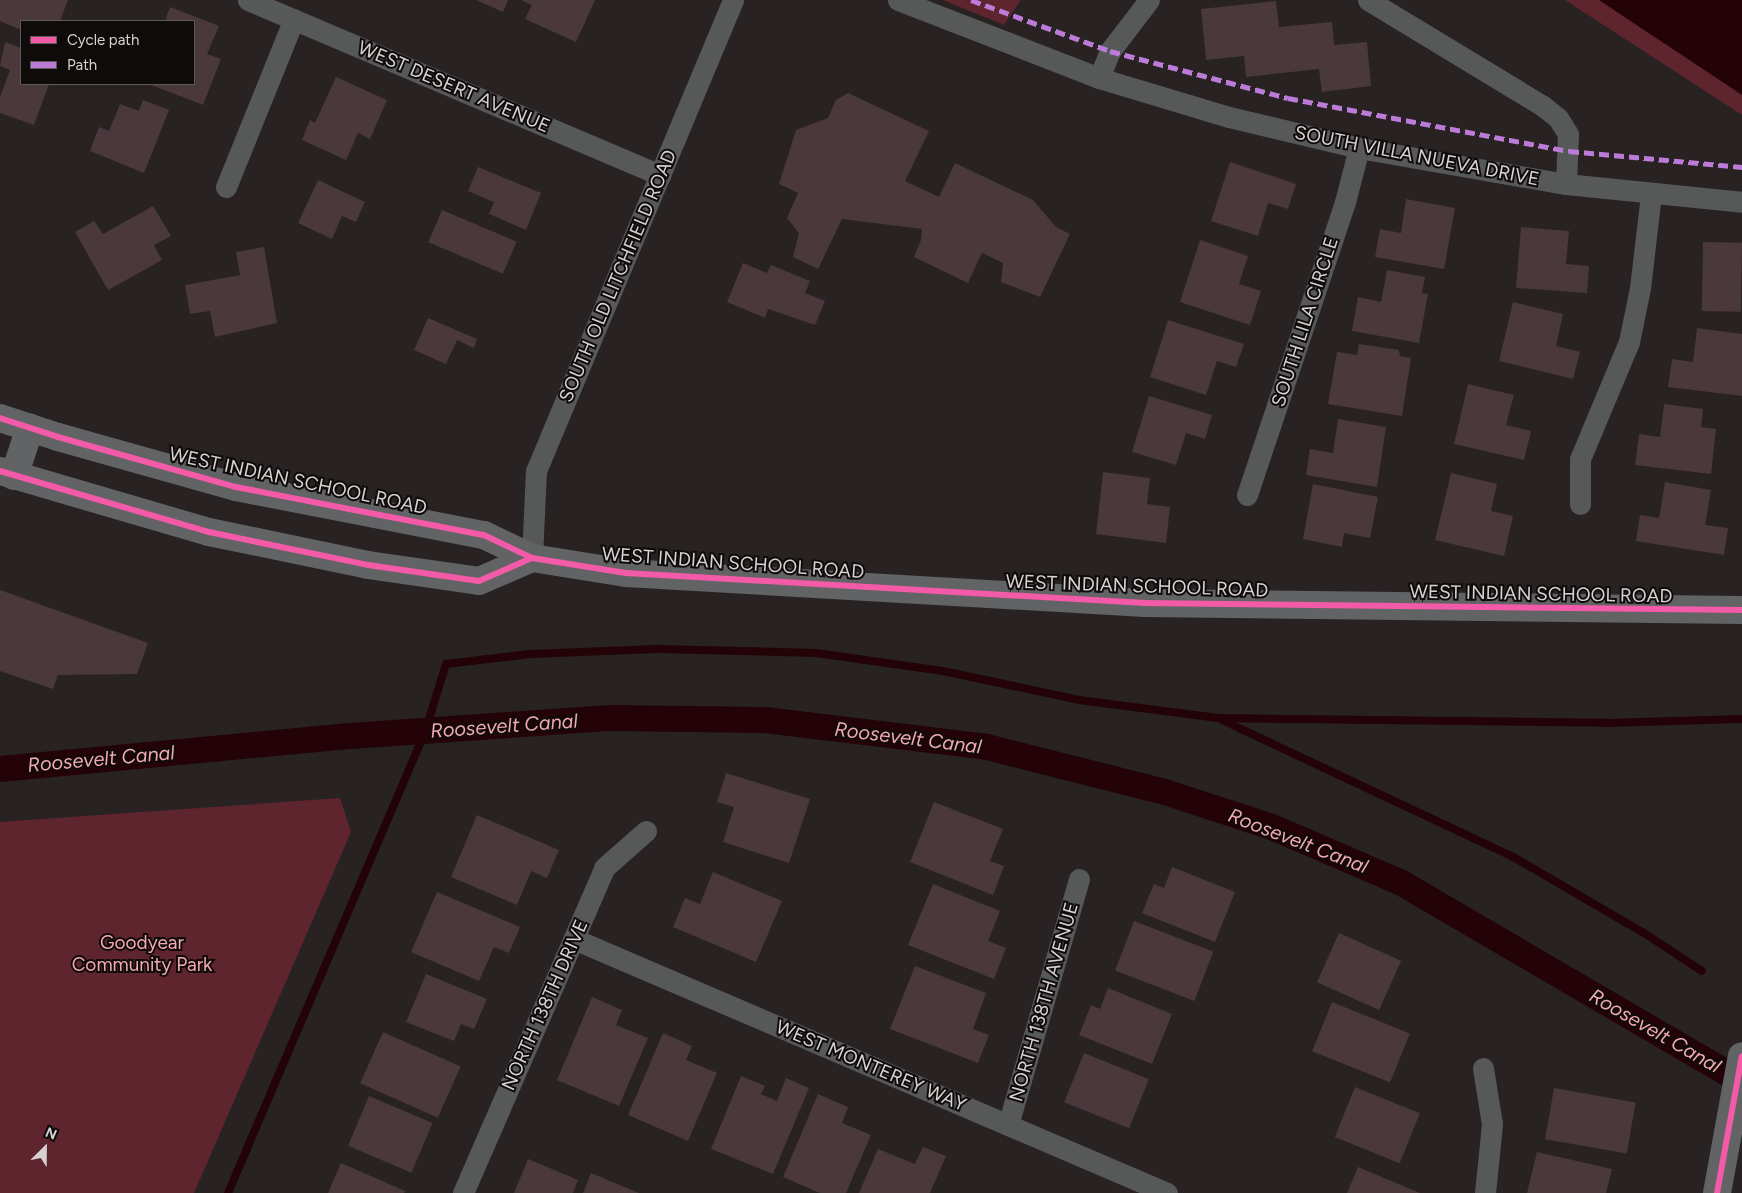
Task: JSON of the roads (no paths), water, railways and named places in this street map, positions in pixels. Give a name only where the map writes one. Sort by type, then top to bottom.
[{"type":"main road","name":"WEST INDIAN SCHOOL ROAD","points":[[0,418],[236,487],[484,536],[532,558],[626,573],[1145,603],[1742,610]]},
{"type":"main road","points":[[30,428],[7,473],[209,532],[368,565],[479,581],[532,558]]},
{"type":"main road","points":[[1717,1193],[1742,1057]]},
{"type":"street","name":"WEST DESERT AVENUE","points":[[248,0],[660,175]]},
{"type":"street","name":"SOUTH OLD LITCHFIELD ROAD","points":[[532,558],[536,471],[733,0]]},
{"type":"street","name":"SOUTH VILLA NUEVA DRIVE","points":[[898,0],[1099,78],[1229,117],[1359,148],[1566,184],[1742,202]]},
{"type":"street","points":[[1099,78],[1110,50],[1149,0]]},
{"type":"street","points":[[1368,0],[1544,106],[1558,118],[1568,134],[1566,184]]},
{"type":"street","points":[[226,187],[294,19]]},
{"type":"street","name":"SOUTH LILA CIRCLE","points":[[1247,495],[1345,202],[1359,148]]},
{"type":"street","points":[[1580,504],[1580,459],[1629,342],[1640,288],[1651,194]]},
{"type":"street","name":"NORTH 138TH DRIVE","points":[[463,1193],[604,868],[646,831]]},
{"type":"street","name":"NORTH 138TH AVENUE","points":[[1008,1125],[1079,880]]},
{"type":"street","name":"WEST MONTEREY WAY","points":[[574,939],[1167,1193]]},
{"type":"street","points":[[1483,1068],[1492,1124],[1485,1193]]},
{"type":"waterway","points":[[228,1193],[425,732],[446,664],[530,654],[657,649],[816,653],[943,671],[1079,700],[1218,718],[1607,723],[1741,719]]},
{"type":"waterway","name":"Roosevelt Canal","points":[[0,769],[351,736],[610,718],[765,720],[987,747],[1165,792],[1272,827],[1400,882],[1742,1082]]},
{"type":"waterway","points":[[1222,720],[1515,858],[1644,933],[1702,971]]},
{"type":"park label","name":"Goodyear Community Park","points":[[142,954]]}]
